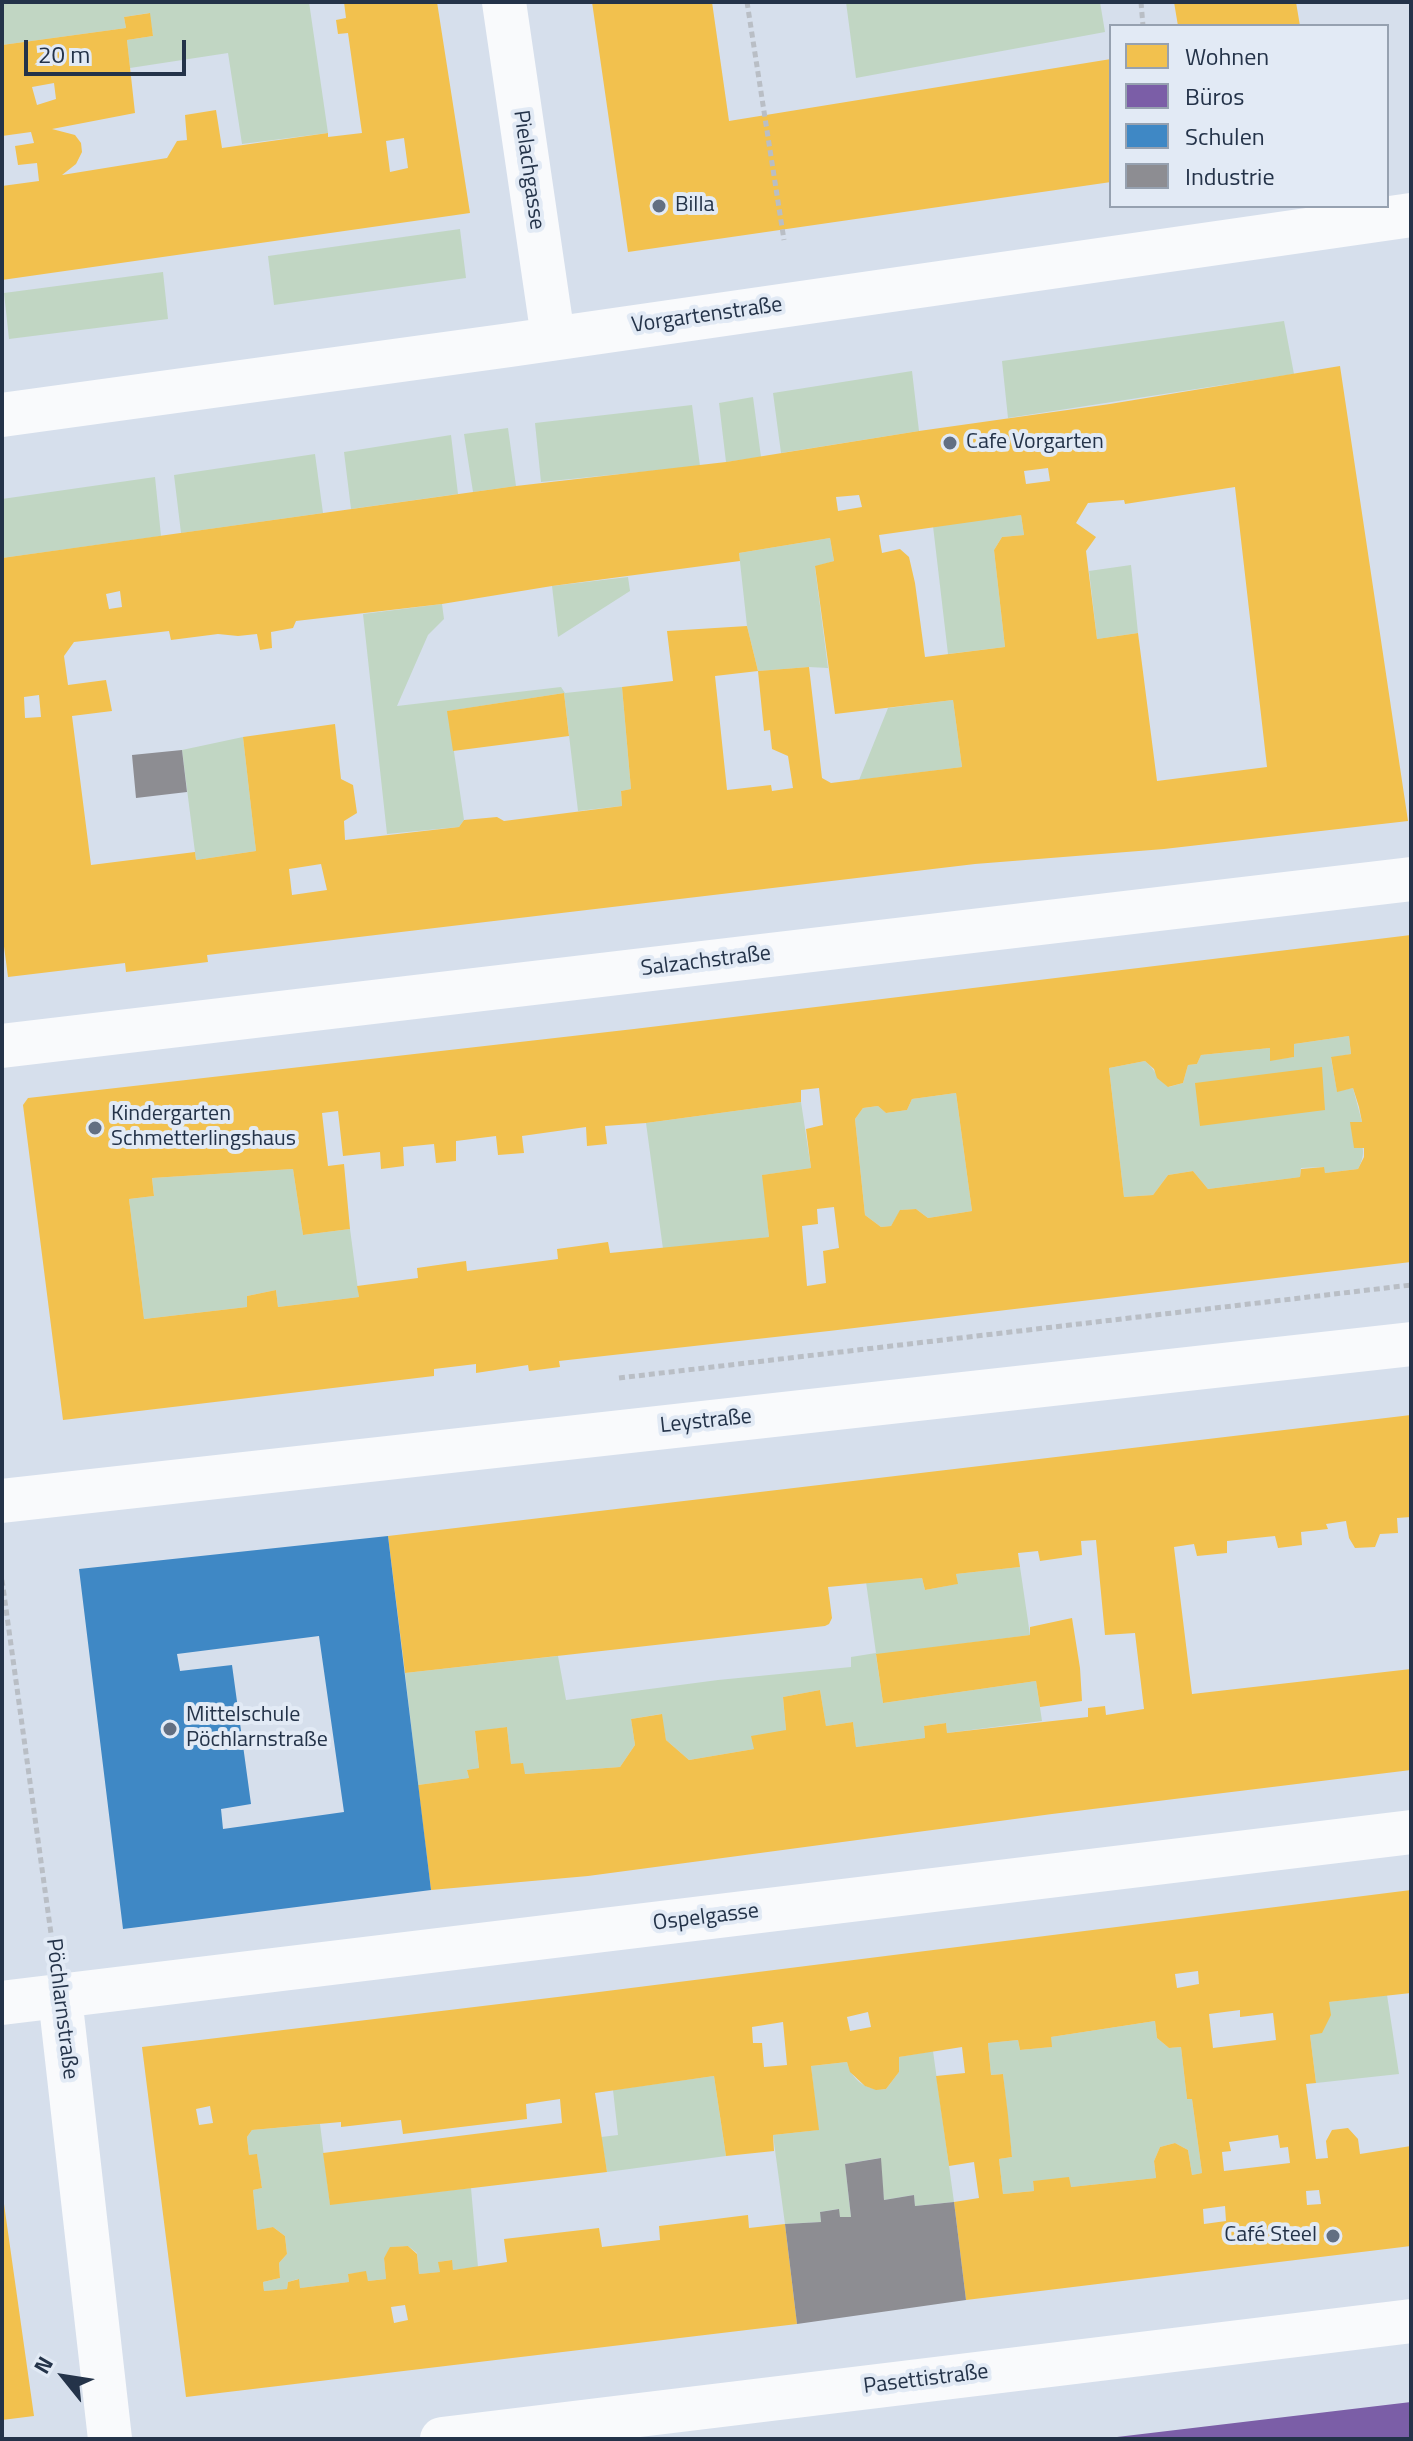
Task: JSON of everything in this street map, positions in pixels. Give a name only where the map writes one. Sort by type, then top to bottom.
[{"type":"street","name":"Pielachgasse","points":[[504,2],[553,337]]},
{"type":"street","name":"Vorgartenstraße","points":[[2,415],[1411,215]]},
{"type":"street","name":"Salzachstraße","points":[[2,1046],[1411,879]]},
{"type":"street","name":"Leystraße","points":[[2,1501],[1411,1344]]},
{"type":"street","name":"Ospelgasse","points":[[2,2003],[1411,1832]]},
{"type":"street","name":"Pöchlarnstraße","points":[[60,1997],[110,2439]]},
{"type":"street","name":"Pasettistraße","points":[[442,2439],[1411,2321]]},
{"type":"path","points":[[747,2],[784,240]]},
{"type":"path","points":[[1141,2],[1143,24]]},
{"type":"path","points":[[604,1379],[1411,1285]]},
{"type":"path","name":"Pöchlarnstraße","points":[[2,1580],[60,1997]]},
{"type":"green space","points":[[2,2],[309,2],[328,133],[242,144],[228,53],[130,68],[127,40],[153,36],[149,13],[124,17],[126,28],[2,45]]},
{"type":"green space","points":[[846,2],[1100,2],[1105,32],[856,78]]},
{"type":"green space","points":[[460,229],[466,278],[274,305],[268,256]]},
{"type":"green space","points":[[163,272],[168,319],[9,339],[4,293]]},
{"type":"green space","points":[[1284,321],[1294,374],[1008,418],[1002,361]]},
{"type":"green space","points":[[912,371],[919,431],[781,453],[773,393]]},
{"type":"green space","points":[[753,397],[761,457],[726,462],[719,403]]},
{"type":"green space","points":[[692,405],[700,466],[541,482],[535,423]]},
{"type":"green space","points":[[508,428],[516,486],[473,492],[464,434]]},
{"type":"green space","points":[[451,435],[458,494],[351,509],[344,452]]},
{"type":"green space","points":[[315,454],[323,513],[181,533],[174,475]]},
{"type":"green space","points":[[155,477],[161,536],[2,558],[2,499]]},
{"type":"green space","points":[[1021,515],[1024,535],[1002,537],[994,550],[1005,647],[948,654],[933,526]]},
{"type":"green space","points":[[830,538],[834,561],[815,567],[828,668],[758,671],[747,626],[739,553]]},
{"type":"green space","points":[[1131,565],[1138,633],[1097,639],[1089,571]]},
{"type":"green space","points":[[628,577],[630,591],[558,637],[552,586]]},
{"type":"green space","points":[[442,604],[444,619],[428,635],[397,706],[561,687],[565,693],[622,687],[631,789],[621,791],[622,806],[578,811],[564,693],[448,711],[464,820],[459,827],[387,834],[363,614]]},
{"type":"green space","points":[[953,700],[962,767],[859,780],[888,708]]},
{"type":"green space","points":[[243,737],[256,851],[196,860],[182,750]]},
{"type":"green space","points":[[1349,1036],[1351,1054],[1331,1058],[1337,1091],[1353,1088],[1362,1122],[1351,1122],[1363,1150],[1358,1169],[1325,1173],[1323,1167],[1301,1168],[1300,1177],[1208,1189],[1193,1171],[1168,1175],[1153,1195],[1124,1197],[1109,1068],[1145,1061],[1169,1087],[1183,1083],[1188,1065],[1197,1064],[1201,1055],[1270,1048],[1271,1060],[1294,1057],[1294,1044]]},
{"type":"green space","points":[[956,1093],[972,1211],[928,1218],[916,1209],[901,1210],[891,1226],[881,1227],[865,1215],[855,1119],[863,1108],[878,1106],[886,1113],[907,1110],[912,1099]]},
{"type":"green space","points":[[801,1102],[811,1168],[763,1175],[769,1237],[663,1249],[646,1123]]},
{"type":"green space","points":[[293,1169],[303,1235],[350,1229],[359,1297],[278,1307],[276,1290],[247,1296],[247,1307],[144,1319],[129,1199],[154,1196],[152,1178]]},
{"type":"green space","points":[[1020,1567],[1030,1635],[876,1655],[883,1703],[1036,1681],[1042,1721],[947,1733],[946,1723],[924,1726],[925,1738],[856,1747],[853,1722],[826,1726],[820,1690],[783,1697],[786,1730],[754,1749],[689,1760],[666,1740],[661,1714],[631,1719],[635,1745],[620,1767],[525,1774],[511,1764],[507,1727],[475,1732],[479,1768],[467,1770],[469,1778],[418,1785],[405,1673],[558,1656],[566,1700],[851,1667],[851,1657],[876,1653],[866,1582],[922,1578],[925,1590],[957,1584],[956,1574]]},
{"type":"green space","points":[[1387,1995],[1399,2074],[1316,2083],[1310,2035],[1329,2002]]},
{"type":"green space","points":[[1155,2021],[1157,2038],[1169,2048],[1181,2047],[1187,2099],[1192,2099],[1202,2173],[1192,2175],[1188,2150],[1175,2143],[1160,2147],[1154,2161],[1156,2178],[1071,2187],[1033,2181],[1034,2191],[1003,2194],[999,2159],[1012,2157],[1003,2074],[991,2075],[988,2043],[1018,2040],[1020,2050],[1051,2047],[1051,2037]]},
{"type":"green space","points":[[933,2051],[954,2202],[915,2206],[914,2195],[884,2200],[880,2158],[845,2164],[851,2217],[840,2217],[838,2209],[820,2212],[821,2222],[785,2224],[773,2135],[818,2130],[811,2066],[847,2062],[861,2083],[886,2089],[899,2072],[899,2057]]},
{"type":"green space","points":[[714,2076],[726,2156],[607,2172],[601,2137],[618,2135],[613,2090]]},
{"type":"green space","points":[[320,2124],[330,2204],[471,2188],[478,2267],[453,2270],[451,2260],[439,2262],[440,2272],[419,2274],[417,2253],[408,2246],[391,2247],[384,2258],[386,2279],[368,2281],[365,2272],[348,2274],[349,2282],[300,2288],[298,2279],[288,2282],[287,2289],[264,2291],[263,2282],[280,2278],[279,2263],[287,2254],[285,2236],[273,2227],[257,2230],[253,2190],[262,2188],[257,2155],[249,2155],[247,2137],[252,2130]]},
{"type":"building: Wohnen","points":[[344,2],[437,2],[470,213],[2,280],[2,186],[39,181],[37,163],[18,165],[15,146],[34,143],[31,132],[2,136],[2,45],[126,28],[124,17],[150,13],[153,36],[127,40],[135,113],[52,129],[75,135],[81,143],[82,152],[76,164],[62,175],[167,158],[177,141],[187,140],[185,115],[216,110],[222,148],[328,133],[328,137],[362,133],[348,33],[338,34],[336,20],[346,18]],"holes":[[[54,83],[56,99],[37,105],[32,87]],[[404,138],[408,168],[390,172],[386,141]]]},
{"type":"building: Wohnen","points":[[592,2],[712,2],[729,121],[1109,59],[1109,182],[628,252]]},
{"type":"building: Wohnen","points":[[1174,2],[1296,2],[1300,24],[1178,24]]},
{"type":"building: Wohnen","points":[[1340,366],[1408,821],[1164,849],[975,864],[207,955],[208,962],[126,972],[125,963],[8,977],[2,931],[2,558],[516,486],[726,462]],"holes":[[[1048,468],[1050,481],[1026,484],[1024,471]],[[1235,487],[1267,767],[1157,781],[1138,633],[1097,639],[1086,551],[1096,537],[1076,523],[1088,503],[1124,500],[1125,504]],[[859,495],[862,507],[838,511],[836,497]],[[1021,515],[1024,535],[1002,537],[994,550],[1005,647],[925,657],[909,557],[900,549],[882,553],[879,535]],[[830,538],[834,561],[815,566],[835,714],[953,700],[962,767],[831,783],[822,778],[809,667],[758,671],[747,626],[667,631],[673,681],[622,687],[631,789],[621,791],[622,806],[504,821],[497,817],[464,820],[459,827],[345,840],[344,821],[357,813],[353,785],[341,779],[335,724],[243,737],[256,851],[196,860],[195,852],[91,865],[72,716],[112,711],[106,680],[68,685],[64,656],[74,642],[169,631],[171,640],[218,634],[257,634],[260,650],[272,648],[271,632],[293,628],[296,621],[442,604],[740,561],[739,553]],[[120,591],[122,607],[109,609],[106,594]],[[758,671],[764,731],[770,730],[772,749],[788,756],[793,788],[772,791],[771,785],[727,790],[715,676]],[[39,695],[41,717],[25,718],[24,697]],[[321,864],[327,890],[292,895],[289,869]]]},
{"type":"building: Wohnen","points":[[564,693],[569,736],[453,751],[447,711]]},
{"type":"building: Wohnen","points":[[1411,935],[1411,1262],[559,1361],[560,1367],[529,1371],[528,1365],[476,1373],[476,1364],[434,1369],[434,1376],[63,1420],[23,1105],[28,1098],[634,1029]],"holes":[[[1349,1036],[1351,1054],[1331,1057],[1337,1092],[1353,1088],[1359,1107],[1362,1122],[1350,1122],[1354,1148],[1364,1148],[1364,1157],[1358,1169],[1325,1173],[1324,1167],[1301,1169],[1300,1177],[1208,1189],[1193,1171],[1168,1175],[1153,1195],[1124,1197],[1109,1068],[1145,1061],[1168,1087],[1183,1083],[1188,1065],[1197,1064],[1201,1055],[1270,1048],[1270,1061],[1294,1057],[1294,1044]],[[819,1088],[823,1125],[806,1129],[811,1168],[762,1175],[769,1237],[610,1253],[608,1242],[557,1249],[558,1259],[467,1271],[466,1261],[417,1268],[418,1278],[357,1286],[359,1297],[278,1307],[276,1290],[247,1296],[247,1307],[144,1319],[129,1199],[154,1196],[152,1178],[293,1169],[303,1235],[350,1229],[344,1164],[328,1166],[322,1113],[338,1111],[343,1156],[380,1152],[381,1169],[404,1166],[403,1147],[434,1144],[436,1163],[456,1161],[456,1141],[496,1136],[498,1155],[524,1153],[522,1136],[586,1127],[587,1146],[607,1144],[605,1126],[801,1102],[801,1090]],[[956,1093],[972,1211],[928,1218],[916,1209],[900,1210],[891,1226],[881,1227],[865,1215],[855,1119],[863,1108],[878,1106],[886,1113],[907,1110],[912,1099]],[[834,1207],[839,1248],[823,1251],[826,1283],[807,1286],[802,1226],[818,1224],[817,1209]]]},
{"type":"building: Wohnen","points":[[1322,1067],[1325,1110],[1200,1126],[1195,1083]]},
{"type":"building: Wohnen","points":[[1411,1415],[1411,1517],[1397,1518],[1398,1533],[1380,1534],[1375,1547],[1355,1548],[1349,1538],[1346,1521],[1326,1524],[1328,1529],[1301,1532],[1302,1545],[1278,1548],[1275,1536],[1227,1541],[1227,1553],[1197,1556],[1194,1544],[1174,1547],[1192,1694],[1411,1669],[1411,1770],[588,1876],[431,1890],[418,1785],[469,1778],[467,1770],[479,1768],[475,1731],[507,1727],[511,1764],[523,1763],[525,1774],[620,1767],[635,1745],[631,1719],[662,1714],[666,1740],[689,1760],[754,1749],[751,1736],[786,1730],[783,1697],[820,1690],[826,1726],[853,1722],[856,1747],[925,1738],[924,1726],[946,1723],[947,1733],[1088,1717],[1088,1708],[1105,1706],[1106,1715],[1144,1709],[1135,1633],[1105,1635],[1096,1540],[1081,1541],[1082,1555],[1040,1561],[1038,1551],[1018,1553],[1020,1567],[956,1574],[958,1584],[925,1590],[922,1578],[828,1587],[832,1618],[825,1626],[405,1673],[388,1536]]},
{"type":"building: Wohnen","points":[[1072,1618],[1082,1701],[1040,1707],[1036,1681],[883,1703],[876,1654],[1030,1635],[1030,1627]]},
{"type":"building: Wohnen","points":[[1411,1890],[1411,1993],[1329,2002],[1331,2015],[1322,2033],[1310,2035],[1316,2083],[1306,2084],[1316,2159],[1328,2158],[1326,2141],[1332,2130],[1348,2128],[1358,2139],[1360,2154],[1411,2146],[1411,2246],[966,2300],[954,2202],[979,2198],[974,2162],[949,2166],[936,2076],[965,2073],[962,2047],[899,2057],[899,2072],[886,2089],[876,2090],[865,2086],[850,2072],[847,2062],[811,2066],[819,2130],[773,2135],[774,2151],[726,2156],[714,2076],[595,2093],[607,2172],[330,2205],[323,2153],[562,2123],[560,2099],[526,2104],[527,2119],[403,2134],[401,2120],[341,2127],[341,2122],[252,2130],[247,2137],[249,2155],[257,2154],[262,2188],[253,2190],[257,2230],[273,2227],[285,2236],[287,2254],[279,2263],[280,2278],[263,2282],[264,2291],[287,2289],[288,2282],[299,2279],[300,2288],[349,2282],[348,2274],[366,2271],[368,2281],[386,2279],[384,2258],[390,2247],[408,2246],[417,2254],[419,2274],[440,2272],[438,2262],[452,2260],[453,2270],[507,2262],[504,2239],[599,2228],[602,2247],[660,2240],[659,2226],[748,2215],[749,2228],[785,2224],[797,2324],[186,2397],[142,2047]],"holes":[[[1198,1971],[1199,1984],[1177,1988],[1175,1974]],[[1240,2010],[1240,2017],[1273,2013],[1276,2040],[1213,2048],[1209,2014]],[[868,2012],[871,2027],[850,2031],[847,2017]],[[1155,2021],[1157,2038],[1169,2048],[1181,2047],[1187,2099],[1192,2099],[1202,2173],[1192,2175],[1188,2150],[1175,2143],[1160,2147],[1154,2161],[1156,2178],[1071,2187],[1069,2177],[1033,2181],[1034,2191],[1003,2194],[999,2159],[1012,2157],[1008,2115],[1003,2074],[991,2075],[988,2043],[1018,2040],[1020,2050],[1052,2047],[1051,2037]],[[783,2022],[787,2065],[764,2067],[762,2043],[753,2043],[752,2027]],[[210,2106],[213,2123],[199,2125],[196,2109]],[[1278,2135],[1280,2148],[1288,2147],[1290,2163],[1224,2171],[1222,2152],[1231,2151],[1229,2142]],[[1319,2190],[1321,2204],[1307,2205],[1306,2191]],[[1225,2206],[1226,2221],[1204,2224],[1203,2209]],[[405,2305],[408,2320],[394,2323],[391,2307]]]},
{"type":"building: Wohnen","points":[[2,2205],[34,2416],[2,2420]]},
{"type":"building: Büros","points":[[1411,2402],[1411,2439],[1117,2439],[1117,2437]]},
{"type":"building: Schulen","name":"Mittelschule Pöchlarnstraße","points":[[388,1536],[431,1890],[123,1929],[79,1569]],"holes":[[[319,1636],[344,1812],[223,1829],[221,1809],[251,1804],[232,1665],[180,1671],[177,1654]]]},
{"type":"building: Industrie","points":[[182,750],[187,792],[136,798],[132,755]]},
{"type":"building: Industrie","points":[[881,2158],[884,2200],[914,2195],[915,2206],[954,2202],[966,2300],[797,2324],[785,2224],[821,2222],[820,2212],[839,2209],[840,2217],[851,2217],[845,2164]]},
{"type":"place","name":"Billa","points":[[659,206]]},
{"type":"place","name":"Cafe Vorgarten","points":[[950,443]]},
{"type":"place","name":"Kindergarten Schmetterlingshaus","points":[[95,1128]]},
{"type":"place","name":"Mittelschule Pöchlarnstraße","points":[[170,1729]]},
{"type":"place","name":"Café Steel","points":[[1333,2236]]}]
